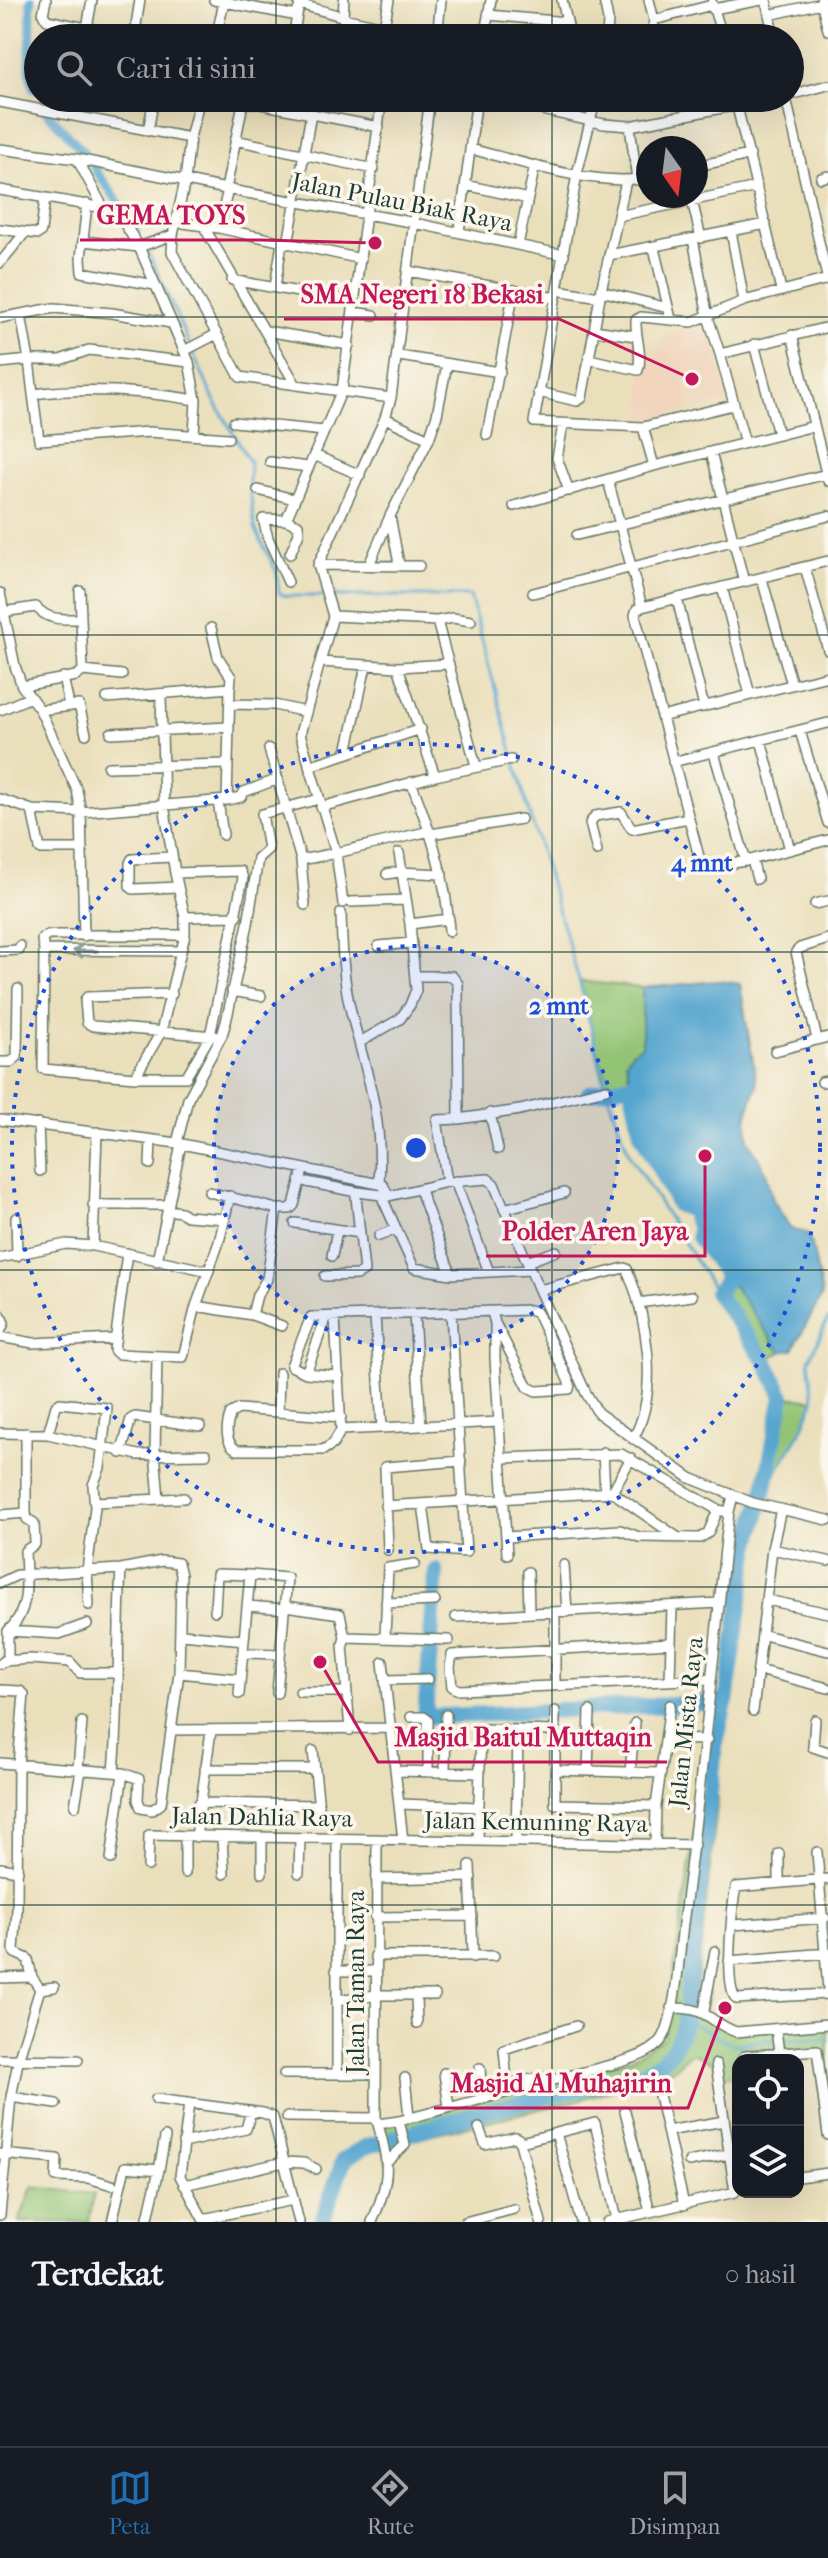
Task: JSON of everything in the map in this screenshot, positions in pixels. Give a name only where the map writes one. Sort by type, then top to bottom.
[{"type":"street","points":[[46,0],[43,14],[47,20],[67,24]]},
{"type":"street","points":[[88,24],[92,0]]},
{"type":"street","points":[[136,24],[140,0]]},
{"type":"street","points":[[342,16],[344,0]]},
{"type":"street","points":[[385,24],[389,0]]},
{"type":"street","points":[[438,24],[441,0]]},
{"type":"street","points":[[486,24],[491,0]]},
{"type":"street","points":[[488,15],[567,22],[562,0]]},
{"type":"street","points":[[604,0],[608,24]]},
{"type":"street","points":[[649,0],[654,24]]},
{"type":"street","points":[[654,20],[712,5],[764,0],[771,24]]},
{"type":"street","points":[[217,24],[219,1],[297,16]]},
{"type":"street","points":[[769,15],[822,1],[828,29]]},
{"type":"street","points":[[296,24],[299,2],[370,24]]},
{"type":"street","points":[[712,5],[718,24]]},
{"type":"street","points":[[804,92],[828,85]]},
{"type":"street","points":[[0,102],[24,107]]},
{"type":"street","points":[[49,112],[190,138]]},
{"type":"street","points":[[148,131],[151,112]]},
{"type":"street","points":[[196,112],[173,235],[173,256],[241,378],[391,398]]},
{"type":"street","points":[[219,228],[241,112]]},
{"type":"street","points":[[301,112],[379,127]]},
{"type":"street","points":[[286,520],[342,390],[381,112]]},
{"type":"street","points":[[379,1184],[379,1128],[344,975],[344,906],[336,853],[300,734],[333,616],[318,565],[385,418],[391,398],[399,356],[428,112]]},
{"type":"street","points":[[459,232],[475,112]]},
{"type":"street","points":[[563,112],[604,124],[630,126],[692,112]]},
{"type":"street","points":[[592,112],[577,174],[534,422],[643,427],[733,405]]},
{"type":"street","points":[[739,112],[781,290]]},
{"type":"street","points":[[589,359],[638,370],[636,320],[641,317],[692,322],[744,301],[828,280],[791,112]]},
{"type":"street","points":[[275,287],[296,201],[311,114]]},
{"type":"street","points":[[630,126],[636,150]]},
{"type":"street","points":[[235,140],[374,169]]},
{"type":"street","name":"Jalan Pulau Biak Raya","points":[[0,149],[80,160],[564,255]]},
{"type":"street","points":[[471,149],[577,174],[636,180]]},
{"type":"street","points":[[708,164],[750,155]]},
{"type":"street","points":[[80,160],[103,207]]},
{"type":"street","points":[[518,245],[535,165]]},
{"type":"street","points":[[538,392],[579,401],[582,398],[600,294],[626,181]]},
{"type":"street","points":[[466,185],[528,199]]},
{"type":"street","points":[[708,196],[757,187]]},
{"type":"street","points":[[0,190],[116,210],[144,245],[155,285],[171,323],[189,349],[196,400],[194,435]]},
{"type":"street","points":[[0,229],[36,235],[41,231],[45,198]]},
{"type":"street","points":[[87,204],[81,268],[85,275],[155,285]]},
{"type":"street","points":[[618,216],[653,208]]},
{"type":"street","points":[[693,208],[708,317],[745,443]]},
{"type":"street","points":[[176,222],[219,228],[361,259]]},
{"type":"street","points":[[609,255],[766,224]]},
{"type":"street","points":[[204,227],[232,280],[266,331],[296,385]]},
{"type":"street","points":[[731,231],[744,301]]},
{"type":"street","points":[[0,263],[24,234]]},
{"type":"street","points":[[83,241],[144,245],[173,235]]},
{"type":"street","points":[[654,248],[671,319]]},
{"type":"street","points":[[408,271],[514,290],[600,294],[668,308]]},
{"type":"street","points":[[232,280],[275,287],[374,315]]},
{"type":"street","points":[[487,435],[514,290]]},
{"type":"street","points":[[0,318],[54,308],[112,313],[171,323]]},
{"type":"street","points":[[21,315],[39,440],[149,432],[228,438]]},
{"type":"street","points":[[720,354],[828,327]]},
{"type":"street","points":[[594,330],[636,336]]},
{"type":"street","points":[[266,331],[349,345]]},
{"type":"street","points":[[189,349],[217,334]]},
{"type":"street","points":[[577,535],[722,499],[827,478],[792,335]]},
{"type":"street","points":[[754,344],[778,434]]},
{"type":"street","points":[[0,363],[56,361],[89,350],[189,362]]},
{"type":"street","points":[[399,356],[500,372]]},
{"type":"street","points":[[369,565],[429,439],[447,364]]},
{"type":"street","points":[[33,394],[69,390],[116,391],[196,400]]},
{"type":"street","points":[[385,418],[429,439]]},
{"type":"street","points":[[234,422],[324,431]]},
{"type":"street","points":[[563,425],[557,458],[569,491]]},
{"type":"street","points":[[514,506],[654,466],[814,426]]},
{"type":"street","points":[[643,427],[654,466]]},
{"type":"street","points":[[711,452],[744,582]]},
{"type":"street","points":[[314,455],[360,475]]},
{"type":"street","points":[[270,462],[308,467]]},
{"type":"street","points":[[608,480],[642,607]]},
{"type":"street","points":[[258,490],[294,499]]},
{"type":"street","points":[[390,516],[399,564]]},
{"type":"street","points":[[533,593],[828,516]]},
{"type":"street","points":[[288,582],[263,519],[286,520],[298,525],[300,529],[290,554]]},
{"type":"street","points":[[828,561],[642,607],[637,609],[635,615],[702,868],[828,840]]},
{"type":"street","points":[[318,565],[419,566]]},
{"type":"street","points":[[805,567],[828,650]]},
{"type":"street","points":[[762,579],[792,685]]},
{"type":"street","points":[[722,587],[750,695]]},
{"type":"street","points":[[80,591],[83,671]]},
{"type":"street","points":[[0,593],[22,686],[40,710],[77,790],[81,812],[84,936]]},
{"type":"street","points":[[677,599],[704,707]]},
{"type":"street","points":[[3,612],[36,607],[45,616],[56,620],[81,619]]},
{"type":"street","points":[[333,616],[471,621]]},
{"type":"street","points":[[437,621],[476,766]]},
{"type":"street","points":[[211,628],[218,657],[231,677],[222,800],[223,835]]},
{"type":"street","points":[[320,662],[398,667],[449,664]]},
{"type":"street","points":[[347,752],[366,666]]},
{"type":"street","points":[[398,667],[435,776]]},
{"type":"street","points":[[22,686],[76,676],[83,671],[122,675]]},
{"type":"street","points":[[661,717],[828,676]]},
{"type":"street","points":[[63,677],[69,705]]},
{"type":"street","points":[[107,698],[229,688]]},
{"type":"street","points":[[135,1077],[161,1032],[185,935],[185,917],[164,805],[161,695]]},
{"type":"street","points":[[0,710],[31,697]]},
{"type":"street","points":[[230,704],[270,705],[306,712]]},
{"type":"street","points":[[40,710],[80,706],[86,734]]},
{"type":"street","points":[[673,762],[828,723]]},
{"type":"street","points":[[111,733],[228,727]]},
{"type":"street","points":[[309,766],[421,729]]},
{"type":"street","points":[[800,731],[828,823]]},
{"type":"street","points":[[761,740],[790,850]]},
{"type":"street","points":[[269,749],[301,860],[305,905]]},
{"type":"street","points":[[714,753],[757,879]]},
{"type":"street","points":[[157,1261],[188,1099],[232,991],[248,924],[258,858],[268,849],[261,815],[511,760]]},
{"type":"street","points":[[108,767],[227,764]]},
{"type":"street","points":[[0,799],[32,810],[81,812],[241,797],[247,791],[278,779]]},
{"type":"street","points":[[411,782],[442,874],[449,931]]},
{"type":"street","points":[[32,810],[40,849],[82,849]]},
{"type":"street","points":[[597,851],[590,823],[595,816],[621,812],[631,829],[688,818]]},
{"type":"street","points":[[301,860],[430,833],[521,819]]},
{"type":"street","points":[[360,1042],[400,1019],[416,990],[417,976],[399,853]]},
{"type":"street","points":[[172,857],[132,859],[130,886],[133,889],[178,887]]},
{"type":"street","points":[[175,873],[240,871],[243,878],[216,1036],[186,1077],[135,1077],[43,1069],[42,943],[45,936],[185,935]]},
{"type":"street","points":[[387,874],[442,874]]},
{"type":"street","points":[[344,906],[406,900]]},
{"type":"street","points":[[815,904],[828,901]]},
{"type":"street","points":[[185,917],[237,916]]},
{"type":"street","points":[[410,924],[449,919]]},
{"type":"street","points":[[125,936],[125,952]]},
{"type":"street","points":[[142,936],[143,952]]},
{"type":"street","points":[[775,1051],[823,1038],[797,949],[828,940]]},
{"type":"street","points":[[379,946],[412,943]]},
{"type":"street","points":[[0,951],[19,950],[20,946]]},
{"type":"street","points":[[44,950],[181,951]]},
{"type":"street","points":[[417,976],[452,976],[457,980],[459,1119]]},
{"type":"street","points":[[0,1062],[15,1061],[18,1054],[18,989]]},
{"type":"street","points":[[232,991],[261,996]]},
{"type":"street","points":[[172,994],[91,996],[85,1000],[87,1023],[91,1026],[216,1036]]},
{"type":"street","points":[[489,1272],[451,1182],[437,1120],[520,1110],[606,1089]]},
{"type":"street","points":[[490,1113],[498,1149]]},
{"type":"street","points":[[0,1120],[179,1143],[383,1185],[396,1229],[414,1268],[451,1274],[489,1272],[529,1266],[556,1251]]},
{"type":"street","points":[[38,1124],[40,1171]]},
{"type":"street","points":[[93,1246],[97,1132]]},
{"type":"street","points":[[150,1164],[151,1140]]},
{"type":"street","points":[[209,1192],[277,1209],[293,1208],[303,1170]]},
{"type":"street","points":[[307,1182],[385,1195],[451,1182],[491,1181],[586,1393],[598,1413],[690,1478],[753,1503],[828,1520]]},
{"type":"street","points":[[420,1190],[451,1274]]},
{"type":"street","points":[[325,1276],[361,1274],[364,1271],[357,1192]]},
{"type":"street","points":[[504,1209],[564,1193]]},
{"type":"street","points":[[127,1253],[114,1350],[118,1354],[185,1356],[196,1306],[230,1196]]},
{"type":"street","points":[[93,1205],[167,1208],[187,1216],[225,1219]]},
{"type":"street","points":[[252,1315],[257,1295],[267,1279],[277,1209]]},
{"type":"street","points":[[16,1218],[17,1256]]},
{"type":"street","points":[[295,1223],[360,1233]]},
{"type":"street","points":[[379,1236],[396,1229]]},
{"type":"street","points":[[332,1256],[337,1230]]},
{"type":"street","points":[[0,1258],[54,1245],[93,1246],[209,1271]]},
{"type":"street","points":[[539,1290],[624,1268],[629,1272],[638,1303],[649,1373],[642,1423],[633,1439]]},
{"type":"street","points":[[638,1303],[692,1296]]},
{"type":"street","points":[[196,1306],[252,1315],[282,1326]]},
{"type":"street","points":[[339,1376],[306,1373],[292,1368],[309,1318],[451,1313],[494,1318],[530,1310],[537,1313],[570,1384],[569,1389],[536,1391],[528,1387],[494,1318]]},
{"type":"street","points":[[423,1504],[429,1549],[464,1553],[467,1549],[451,1313]]},
{"type":"street","points":[[0,1314],[4,1326],[0,1335],[33,1343],[115,1339]]},
{"type":"street","points":[[414,1314],[421,1426]]},
{"type":"street","points":[[375,1316],[382,1428]]},
{"type":"street","points":[[306,1373],[331,1317]]},
{"type":"street","points":[[331,1317],[341,1417],[341,1430],[333,1444],[323,1450],[237,1450],[228,1442],[231,1413],[239,1409],[341,1417]]},
{"type":"street","points":[[494,1318],[507,1554]]},
{"type":"street","points":[[157,1357],[159,1499]]},
{"type":"street","points":[[278,1412],[279,1373]]},
{"type":"street","points":[[48,1434],[56,1406],[60,1403],[107,1408],[100,1468],[93,1485],[95,1502],[87,1571],[89,1605]]},
{"type":"street","points":[[121,1453],[132,1417],[200,1426]]},
{"type":"street","points":[[341,1430],[499,1422]]},
{"type":"street","points":[[0,1433],[48,1434],[121,1453],[156,1456],[206,1454]]},
{"type":"street","points":[[2,1662],[8,1656],[8,1631],[18,1622],[25,1609],[25,1550],[35,1544],[34,1523],[27,1519],[26,1513],[26,1433]]},
{"type":"street","points":[[501,1458],[603,1452],[621,1454],[718,1510],[729,1512]]},
{"type":"street","points":[[603,1452],[609,1492]]},
{"type":"street","points":[[609,1492],[631,1458]]},
{"type":"street","points":[[388,1550],[385,1467],[461,1461]]},
{"type":"street","points":[[385,1506],[609,1492],[677,1537]]},
{"type":"street","name":"Jalan Mista Raya","points":[[507,2088],[618,2063],[649,2051],[664,2037],[671,2008],[694,1845],[707,1740],[710,1679],[733,1496]]},
{"type":"street","points":[[95,1502],[184,1498]]},
{"type":"street","points":[[753,1711],[776,1508]]},
{"type":"street","points":[[506,1537],[620,1530],[639,1537],[705,1537],[718,1510]]},
{"type":"street","points":[[2,1515],[26,1513]]},
{"type":"street","points":[[772,1549],[828,1561]]},
{"type":"street","points":[[0,1583],[11,1577],[121,1569],[162,1561],[178,1563],[182,1634],[173,1730],[163,1801],[159,1807],[148,1811],[141,1808],[138,1800],[139,1779],[118,1773],[0,1763]]},
{"type":"street","points":[[385,1637],[388,1568],[415,1564]]},
{"type":"street","points":[[564,1565],[567,1612]]},
{"type":"street","points":[[111,1859],[118,1773],[121,1569]]},
{"type":"street","points":[[528,1572],[529,1613]]},
{"type":"street","points":[[215,1611],[217,1574],[287,1578],[277,1693]]},
{"type":"street","points":[[239,1694],[250,1575]]},
{"type":"street","points":[[767,1600],[828,1613]]},
{"type":"street","points":[[386,1603],[435,1601]]},
{"type":"street","points":[[456,1617],[719,1603]]},
{"type":"street","points":[[248,1606],[340,1614],[345,1637],[343,1645],[350,1730]]},
{"type":"street","points":[[670,1680],[672,1606]]},
{"type":"street","points":[[555,1613],[555,1684]]},
{"type":"street","points":[[8,1631],[59,1634],[87,1624]]},
{"type":"street","points":[[182,1634],[244,1640]]},
{"type":"street","points":[[764,1635],[828,1651]]},
{"type":"street","points":[[345,1637],[449,1640]]},
{"type":"street","points":[[671,1643],[452,1655],[450,1683],[459,1690],[710,1679]]},
{"type":"street","points":[[243,1653],[280,1654]]},
{"type":"street","points":[[2,1662],[30,1659],[70,1662],[80,1673],[118,1673]]},
{"type":"street","points":[[383,1662],[403,1840]]},
{"type":"street","points":[[758,1670],[828,1688]]},
{"type":"street","points":[[179,1673],[240,1679]]},
{"type":"street","points":[[385,1680],[428,1679]]},
{"type":"street","points":[[1,1686],[24,1694],[18,1765],[14,1950],[28,1959],[32,1977],[40,1989]]},
{"type":"street","points":[[300,1692],[346,1692]]},
{"type":"street","points":[[655,1845],[656,1806],[670,1705]]},
{"type":"street","points":[[555,1711],[555,1804],[656,1806]]},
{"type":"street","points":[[588,1771],[590,1711]]},
{"type":"street","points":[[445,1772],[446,1715]]},
{"type":"street","points":[[411,1717],[428,1720],[428,1772]]},
{"type":"street","points":[[815,1720],[813,1747],[828,1752]]},
{"type":"street","points":[[75,1806],[82,1722]]},
{"type":"street","points":[[630,1772],[635,1723]]},
{"type":"street","points":[[173,1730],[392,1728]]},
{"type":"street","points":[[478,1840],[481,1729],[555,1731]]},
{"type":"street","points":[[185,1873],[211,1731]]},
{"type":"street","points":[[516,1840],[518,1731]]},
{"type":"street","points":[[667,1739],[707,1740]]},
{"type":"street","points":[[313,1751],[320,1818]]},
{"type":"street","points":[[205,1769],[314,1769]]},
{"type":"street","points":[[555,1770],[661,1773]]},
{"type":"street","points":[[397,1771],[480,1773]]},
{"type":"street","points":[[199,1803],[319,1805]]},
{"type":"street","points":[[400,1804],[479,1807]]},
{"type":"street","name":"Jalan Dahlia Raya","points":[[148,1866],[148,1836],[377,1839]]},
{"type":"street","points":[[222,1837],[224,1874]]},
{"type":"street","points":[[262,1838],[262,1873]]},
{"type":"street","points":[[299,1873],[300,1838]]},
{"type":"street","points":[[337,1839],[337,2074]]},
{"type":"street","name":"Jalan Kemuning Raya","points":[[377,1839],[694,1845]]},
{"type":"street","name":"Jalan Taman Raya","points":[[377,1839],[377,2121],[387,2162]]},
{"type":"street","points":[[817,1852],[823,1879],[828,1992],[736,1999],[731,1994],[729,1961],[736,1887],[823,1879]]},
{"type":"street","points":[[779,1854],[779,1883]]},
{"type":"street","points":[[470,1865],[473,1957]]},
{"type":"street","points":[[0,1868],[18,1871]]},
{"type":"street","points":[[376,1879],[471,1877]]},
{"type":"street","points":[[375,1917],[472,1916]]},
{"type":"street","points":[[733,1925],[825,1918]]},
{"type":"street","points":[[700,2010],[715,1951]]},
{"type":"street","points":[[729,1961],[826,1953]]},
{"type":"street","points":[[375,1956],[494,1956]]},
{"type":"street","points":[[336,1971],[375,1971]]},
{"type":"street","points":[[0,1978],[32,1977]]},
{"type":"street","points":[[40,1989],[54,1987]]},
{"type":"street","points":[[0,2215],[3,2155],[11,2097],[19,2057],[40,1989]]},
{"type":"street","points":[[337,2000],[376,1995],[435,1995]]},
{"type":"street","points":[[416,1996],[417,2023]]},
{"type":"street","points":[[671,2008],[700,2010],[725,2028],[779,2046],[817,2050],[828,2135]]},
{"type":"street","points":[[752,2054],[779,2046],[828,2024]]},
{"type":"street","points":[[507,2088],[506,2047],[576,2026]]},
{"type":"street","points":[[0,2059],[78,2060]]},
{"type":"street","points":[[287,2117],[403,2123],[507,2088],[614,2059]]},
{"type":"street","points":[[521,2142],[595,2123],[612,2221],[735,2192],[716,2064]]},
{"type":"street","points":[[480,2068],[482,2097]]},
{"type":"street","points":[[444,2073],[449,2107]]},
{"type":"street","points":[[284,2074],[376,2074]]},
{"type":"street","points":[[372,2222],[386,2189],[387,2162],[405,2145],[405,2078]]},
{"type":"street","points":[[659,2095],[684,2205]]},
{"type":"street","points":[[11,2097],[56,2104]]},
{"type":"street","points":[[156,2099],[251,2111],[273,2117],[299,2222]]},
{"type":"street","points":[[189,2103],[179,2173],[205,2221],[293,2200]]},
{"type":"street","points":[[183,2143],[246,2129],[251,2111]]},
{"type":"street","points":[[625,2111],[650,2212]]},
{"type":"street","points":[[667,2131],[724,2121]]},
{"type":"street","points":[[479,2128],[485,2144],[515,2137],[521,2142],[541,2222]]},
{"type":"street","points":[[556,2133],[581,2222]]},
{"type":"street","points":[[147,2222],[165,2137]]},
{"type":"street","points":[[689,2162],[729,2154]]},
{"type":"street","points":[[3,2155],[57,2159],[56,2177],[88,2178],[112,2185]]},
{"type":"street","points":[[184,2185],[284,2162],[304,2163],[316,2169]]},
{"type":"street","points":[[112,2222],[124,2168],[159,2170]]},
{"type":"street","points":[[804,2176],[828,2173]]},
{"type":"street","points":[[465,2222],[496,2218],[514,2209]]},
{"type":"shaded area","points":[[677,330],[711,332],[727,402],[643,421],[640,381],[666,337]]},
{"type":"green space","points":[[579,981],[642,988],[642,1046],[626,1061],[631,1084],[606,1089]]},
{"type":"green space","points":[[728,1277],[781,1352],[765,1360],[716,1293]]},
{"type":"green space","points":[[783,1396],[814,1400],[802,1430],[766,1490],[767,1503],[754,1503],[763,1488]]},
{"type":"green space","points":[[700,1798],[718,1798],[696,1991],[709,1992],[704,2011],[736,2032],[828,2024],[828,2094],[823,2095],[817,2052],[732,2054],[732,2076],[717,2077],[716,2064],[692,2053],[672,2070],[579,2100],[404,2141],[387,2162],[378,2124],[630,2059],[664,2037]]},
{"type":"green space","points":[[32,2187],[94,2194],[89,2222],[19,2222]]},
{"type":"water","points":[[719,981],[740,984],[757,1085],[747,1115],[748,1140],[766,1172],[773,1200],[791,1229],[807,1233],[822,1295],[793,1349],[781,1352],[698,1237],[699,1229],[691,1210],[678,1205],[641,1133],[626,1061],[633,1051],[642,1046],[642,988]]},
{"type":"waterway","points":[[31,0],[31,24]]},
{"type":"waterway","points":[[47,112],[83,151]]},
{"type":"waterway","points":[[93,166],[137,229]]},
{"type":"waterway","points":[[147,249],[189,344]]},
{"type":"waterway","points":[[192,351],[213,398],[250,462],[249,482],[255,528],[277,573],[279,593],[286,596],[470,596],[524,795],[583,994],[608,1096],[630,1156],[716,1293],[765,1360],[783,1396],[763,1488]]},
{"type":"waterway","points":[[436,1571],[425,1717],[726,1702],[748,1551],[764,1492],[783,1396],[765,1360],[716,1293],[728,1277],[698,1237],[699,1229],[691,1210],[678,1205],[641,1133],[631,1084],[589,1093]]},
{"type":"waterway","points":[[763,1488],[764,1492],[802,1430],[814,1401],[809,1360],[828,1319]]},
{"type":"waterway","points":[[322,2222],[344,2159],[365,2147],[474,2114],[641,2074],[670,2053],[685,2020],[715,1748],[727,1694]]},
{"type":"waterway","points":[[685,2020],[735,2045],[764,2040],[828,2039]]},
{"type":"place","name":"GEMA TOYS","points":[[375,243]]},
{"type":"place","name":"SMA Negeri 18 Bekasi","points":[[692,379]]},
{"type":"place","name":"Polder Aren Jaya","points":[[705,1156]]},
{"type":"place","name":"Masjid Baitul Muttaqin","points":[[320,1662]]},
{"type":"place","name":"Masjid Al Muhajirin","points":[[725,2008]]}]
